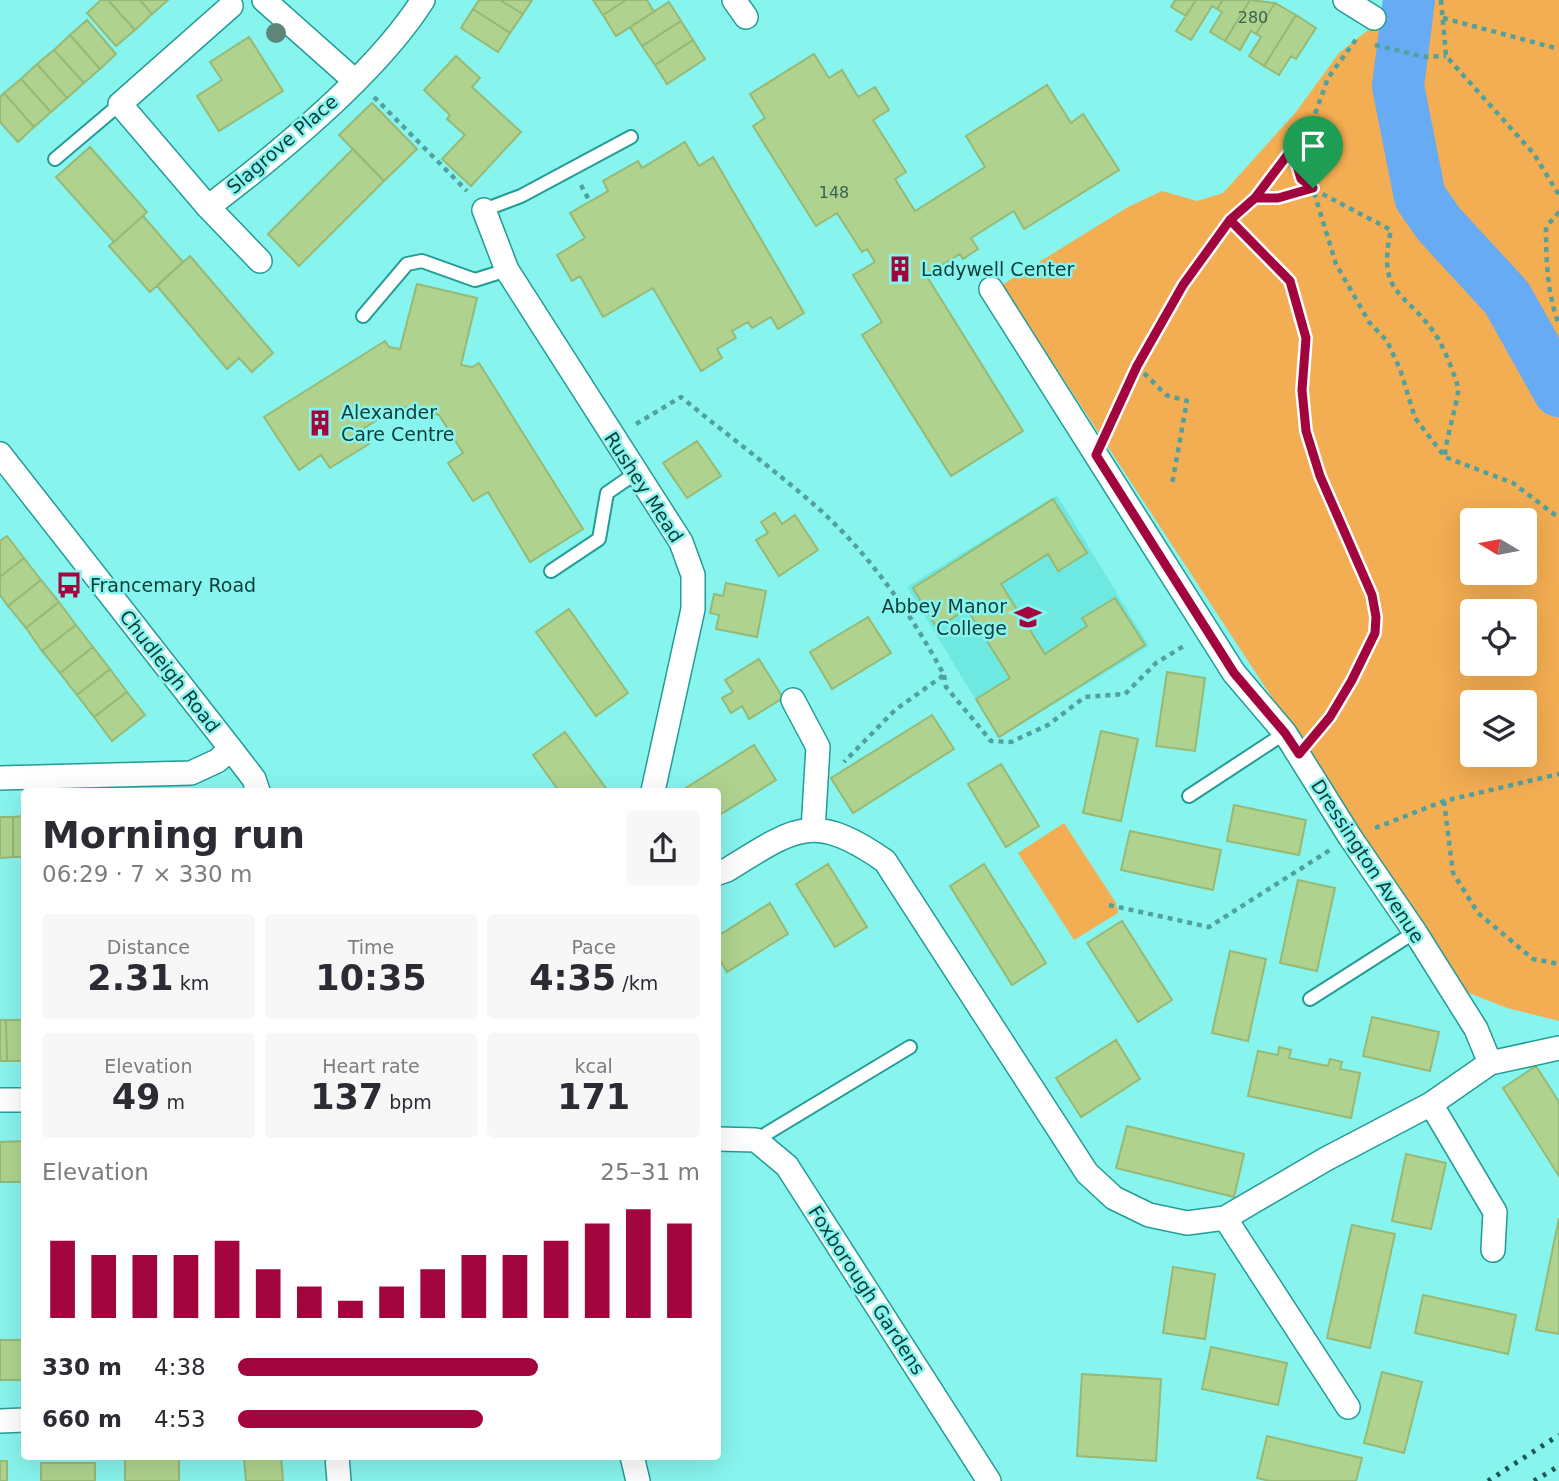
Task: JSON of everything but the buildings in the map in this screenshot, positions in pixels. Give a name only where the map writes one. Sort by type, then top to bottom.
[{"type":"street","name":"Slagrove Place","points":[[264,0],[355,81]]},
{"type":"street","name":"Slagrove Place","points":[[208,207],[355,81],[408,23],[423,0]]},
{"type":"street","points":[[1345,0],[1367,27]]},
{"type":"street","points":[[120,104],[231,6]]},
{"type":"street","name":"Slagrove Place","points":[[120,104],[208,207],[260,261]]},
{"type":"street","name":"Rushey Mead","points":[[484,210],[507,270],[681,542],[693,575],[693,609],[654,788]]},
{"type":"street","name":"Dressington Avenue","points":[[991,289],[1234,673],[1285,733],[1350,837],[1415,932],[1476,1029],[1490,1063]]},
{"type":"street","name":"Chudleigh Road","points":[[0,454],[231,749],[254,779],[257,788]]},
{"type":"street","points":[[793,700],[818,747],[813,831]]},
{"type":"street","points":[[0,778],[191,773],[217,761],[231,749]]},
{"type":"street","points":[[721,871],[784,835],[813,831],[851,838],[885,861],[1087,1173],[1114,1198],[1149,1215],[1187,1223],[1225,1218],[1326,1159],[1431,1104],[1490,1063],[1559,1048]]},
{"type":"street","points":[[0,1100],[21,1100]]},
{"type":"street","points":[[1431,1104],[1495,1212],[1493,1250]]},
{"type":"street","points":[[721,1139],[756,1140]]},
{"type":"street","name":"Foxborough Gardens","points":[[756,1140],[786,1166],[989,1481]]},
{"type":"street","points":[[1225,1218],[1348,1407]]},
{"type":"street","points":[[0,1420],[21,1420]]},
{"type":"street","points":[[337,1460],[339,1481]]},
{"type":"street","points":[[633,1460],[638,1481]]},
{"type":"lane","points":[[55,159],[120,104]]},
{"type":"lane","points":[[484,210],[521,196],[631,137]]},
{"type":"lane","points":[[363,316],[407,264],[422,261],[475,280],[507,270]]},
{"type":"lane","points":[[551,571],[599,539],[607,492],[636,473]]},
{"type":"lane","points":[[1189,796],[1285,733]]},
{"type":"lane","points":[[1310,999],[1415,932]]},
{"type":"lane","points":[[756,1140],[910,1047]]},
{"type":"path","points":[[1441,0],[1446,57],[1534,154],[1559,195]]},
{"type":"path","points":[[1443,18],[1559,48]]},
{"type":"path","points":[[1096,455],[1137,366],[1183,285],[1230,220],[1255,198],[1292,149],[1314,117],[1328,78],[1350,44],[1367,27]]},
{"type":"path","points":[[1375,45],[1425,58],[1446,57]]},
{"type":"path","points":[[355,81],[436,158],[484,210]]},
{"type":"path","points":[[1292,149],[1301,179],[1391,230],[1386,253],[1388,273],[1395,292],[1436,336],[1459,391],[1446,436],[1445,457]]},
{"type":"path","points":[[1255,198],[1278,198],[1313,188]]},
{"type":"path","points":[[1313,188],[1336,264],[1351,295],[1369,322],[1387,341],[1400,369],[1415,418],[1445,457],[1513,483],[1559,518]]},
{"type":"path","points":[[1559,212],[1546,227],[1546,263],[1552,306],[1559,325]]},
{"type":"path","points":[[1230,220],[1290,281],[1306,338],[1302,390],[1306,431],[1320,476],[1372,595],[1376,617],[1375,633],[1352,680],[1330,717],[1299,754]]},
{"type":"path","points":[[1137,366],[1166,395],[1187,401],[1171,484]]},
{"type":"path","points":[[612,437],[681,397],[819,509],[853,544],[918,627],[944,675],[946,687],[991,741],[1012,742],[1048,725],[1085,697],[1125,694],[1156,663],[1208,632]]},
{"type":"path","points":[[837,769],[895,710],[930,682],[944,675]]},
{"type":"path","points":[[1109,905],[1209,927],[1350,837],[1444,802],[1559,774]]},
{"type":"path","points":[[1444,802],[1453,873],[1478,913],[1533,959],[1559,964]]},
{"type":"shaded area","points":[[1396,0],[1559,0],[1559,1021],[1507,1008],[1464,991],[1002,285],[1128,207],[1162,191],[1197,201],[1223,193],[1296,112],[1339,53],[1377,23]]},
{"type":"shaded area","name":"Abbey Manor College","points":[[1057,495],[1149,646],[999,738],[907,587]]},
{"type":"shaded area","points":[[1064,823],[1116,903],[1118,913],[1074,940],[1018,853]]},
{"type":"waterway","points":[[1409,0],[1398,86],[1420,197],[1439,224],[1507,298],[1559,391]]},
{"type":"railway","points":[[1488,1481],[1559,1435]]},
{"type":"railway","points":[[1534,1481],[1559,1466]]},
{"type":"place","name":"Ladywell Center","points":[[900,269]]},
{"type":"place","name":"Alexander Care Centre","points":[[320,423]]},
{"type":"place","name":"Francemary Road","points":[[69,585]]},
{"type":"place","name":"Abbey Manor College","points":[[1028,617]]},
{"type":"route","points":[[1313,188],[1278,198],[1255,198],[1230,220],[1183,285],[1137,366],[1096,455],[1234,673],[1285,733],[1299,754],[1330,717],[1352,680],[1375,633],[1376,617],[1372,595],[1320,476],[1306,431],[1302,390],[1306,338],[1290,281],[1230,220],[1255,198],[1292,149],[1301,179],[1313,188]]}]
